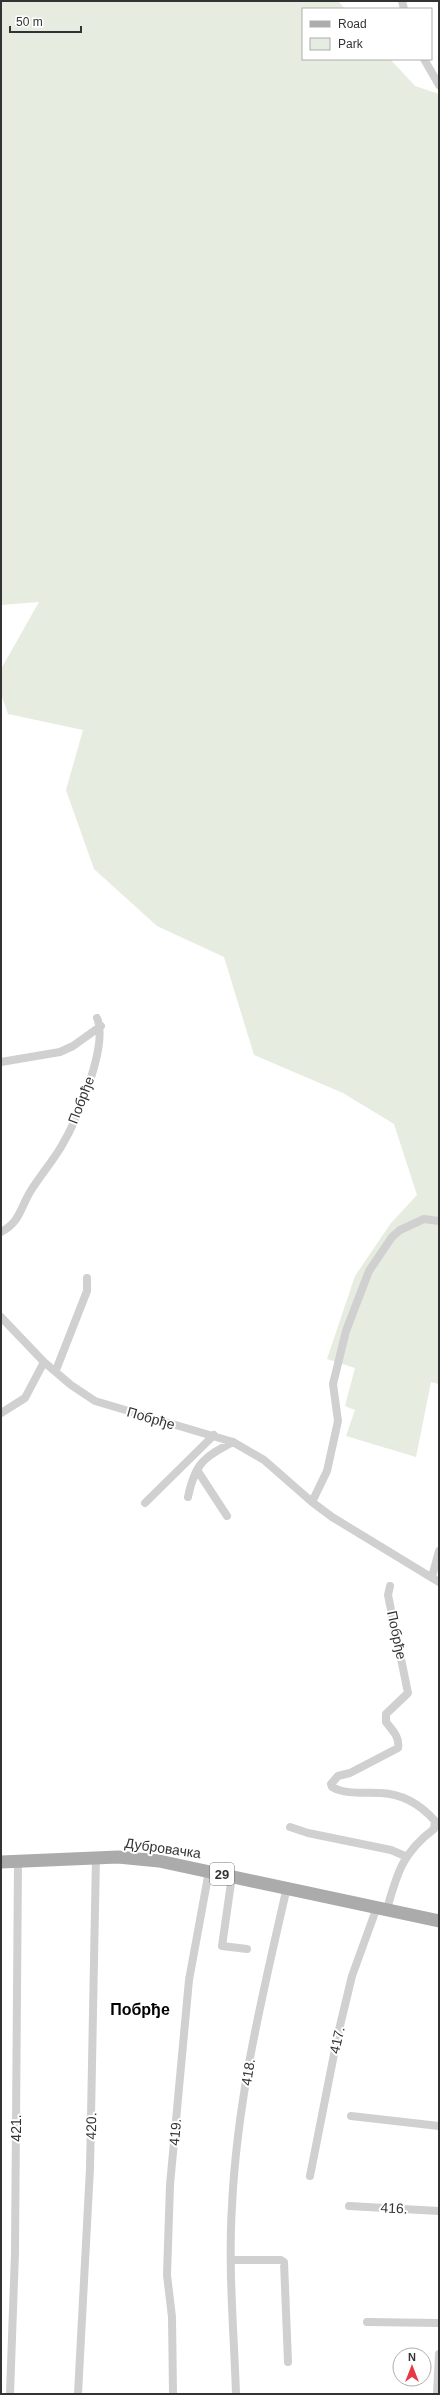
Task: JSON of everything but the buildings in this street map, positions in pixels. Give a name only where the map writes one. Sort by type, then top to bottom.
[{"type":"main road","name":"Дубровачка","points":[[1,1862],[96,1857],[138,1858],[287,1887],[439,1921]]},
{"type":"street","points":[[425,60],[439,85]]},
{"type":"street","points":[[1,1062],[60,1052],[73,1046],[101,1026],[97,1018]]},
{"type":"street","name":"Побрђе","points":[[1,1232],[16,1223],[30,1193],[61,1146],[76,1117],[95,1062],[101,1026]]},
{"type":"street","points":[[312,1502],[327,1471],[338,1421],[333,1384],[346,1330],[369,1271],[392,1237],[400,1230],[424,1219],[439,1221]]},
{"type":"street","points":[[56,1370],[87,1291],[87,1278]]},
{"type":"street","name":"Побрђе","points":[[1,1317],[44,1362],[56,1370],[71,1385],[95,1401],[214,1435],[233,1442],[264,1460],[312,1502],[436,1580],[439,1551]]},
{"type":"street","points":[[1,1413],[26,1395],[44,1362]]},
{"type":"street","points":[[145,1503],[214,1435]]},
{"type":"street","points":[[188,1497],[192,1480],[205,1458],[233,1442]]},
{"type":"street","points":[[197,1470],[227,1516]]},
{"type":"street","name":"Побрђе","points":[[390,1586],[388,1595],[408,1694],[386,1714],[386,1722],[397,1735],[399,1742],[398,1748],[350,1772],[338,1776],[331,1784],[332,1787],[344,1792],[382,1793],[408,1800],[420,1806],[430,1815],[435,1821],[434,1829],[416,1843],[405,1856]]},
{"type":"street","points":[[290,1827],[308,1833],[391,1850],[405,1856],[382,1908]]},
{"type":"street","name":"420.","points":[[78,2394],[90,2168],[96,1857]]},
{"type":"street","name":"421.","points":[[10,2394],[15,2253],[18,1862]]},
{"type":"street","name":"419.","points":[[173,2394],[172,2317],[167,2275],[170,2185],[189,1980],[209,1871]]},
{"type":"street","points":[[232,1876],[222,1946],[247,1949]]},
{"type":"street","name":"418.","points":[[236,2394],[231,2260],[232,2206],[238,2138],[257,2017],[287,1887]]},
{"type":"street","name":"417.","points":[[310,2176],[330,2071],[352,1976],[382,1908]]},
{"type":"street","points":[[351,2116],[439,2126]]},
{"type":"street","name":"416.","points":[[349,2206],[439,2211]]},
{"type":"street","points":[[231,2260],[281,2260],[284,2262],[288,2362]]},
{"type":"street","points":[[367,2322],[439,2323]]},
{"type":"street","points":[[438,2394],[439,2354]]},
{"type":"green space","points":[[1,1],[338,1],[344,8],[302,8],[302,60],[391,60],[415,86],[439,94],[439,1384],[431,1382],[416,1457],[346,1436],[355,1410],[345,1406],[355,1368],[327,1359],[355,1276],[391,1223],[417,1195],[394,1124],[343,1093],[254,1055],[224,957],[157,926],[94,869],[66,790],[83,730],[8,714],[1,694],[1,669],[39,602],[1,605]]},
{"type":"district","name":"Побрђе","points":[[140,2009]]}]
